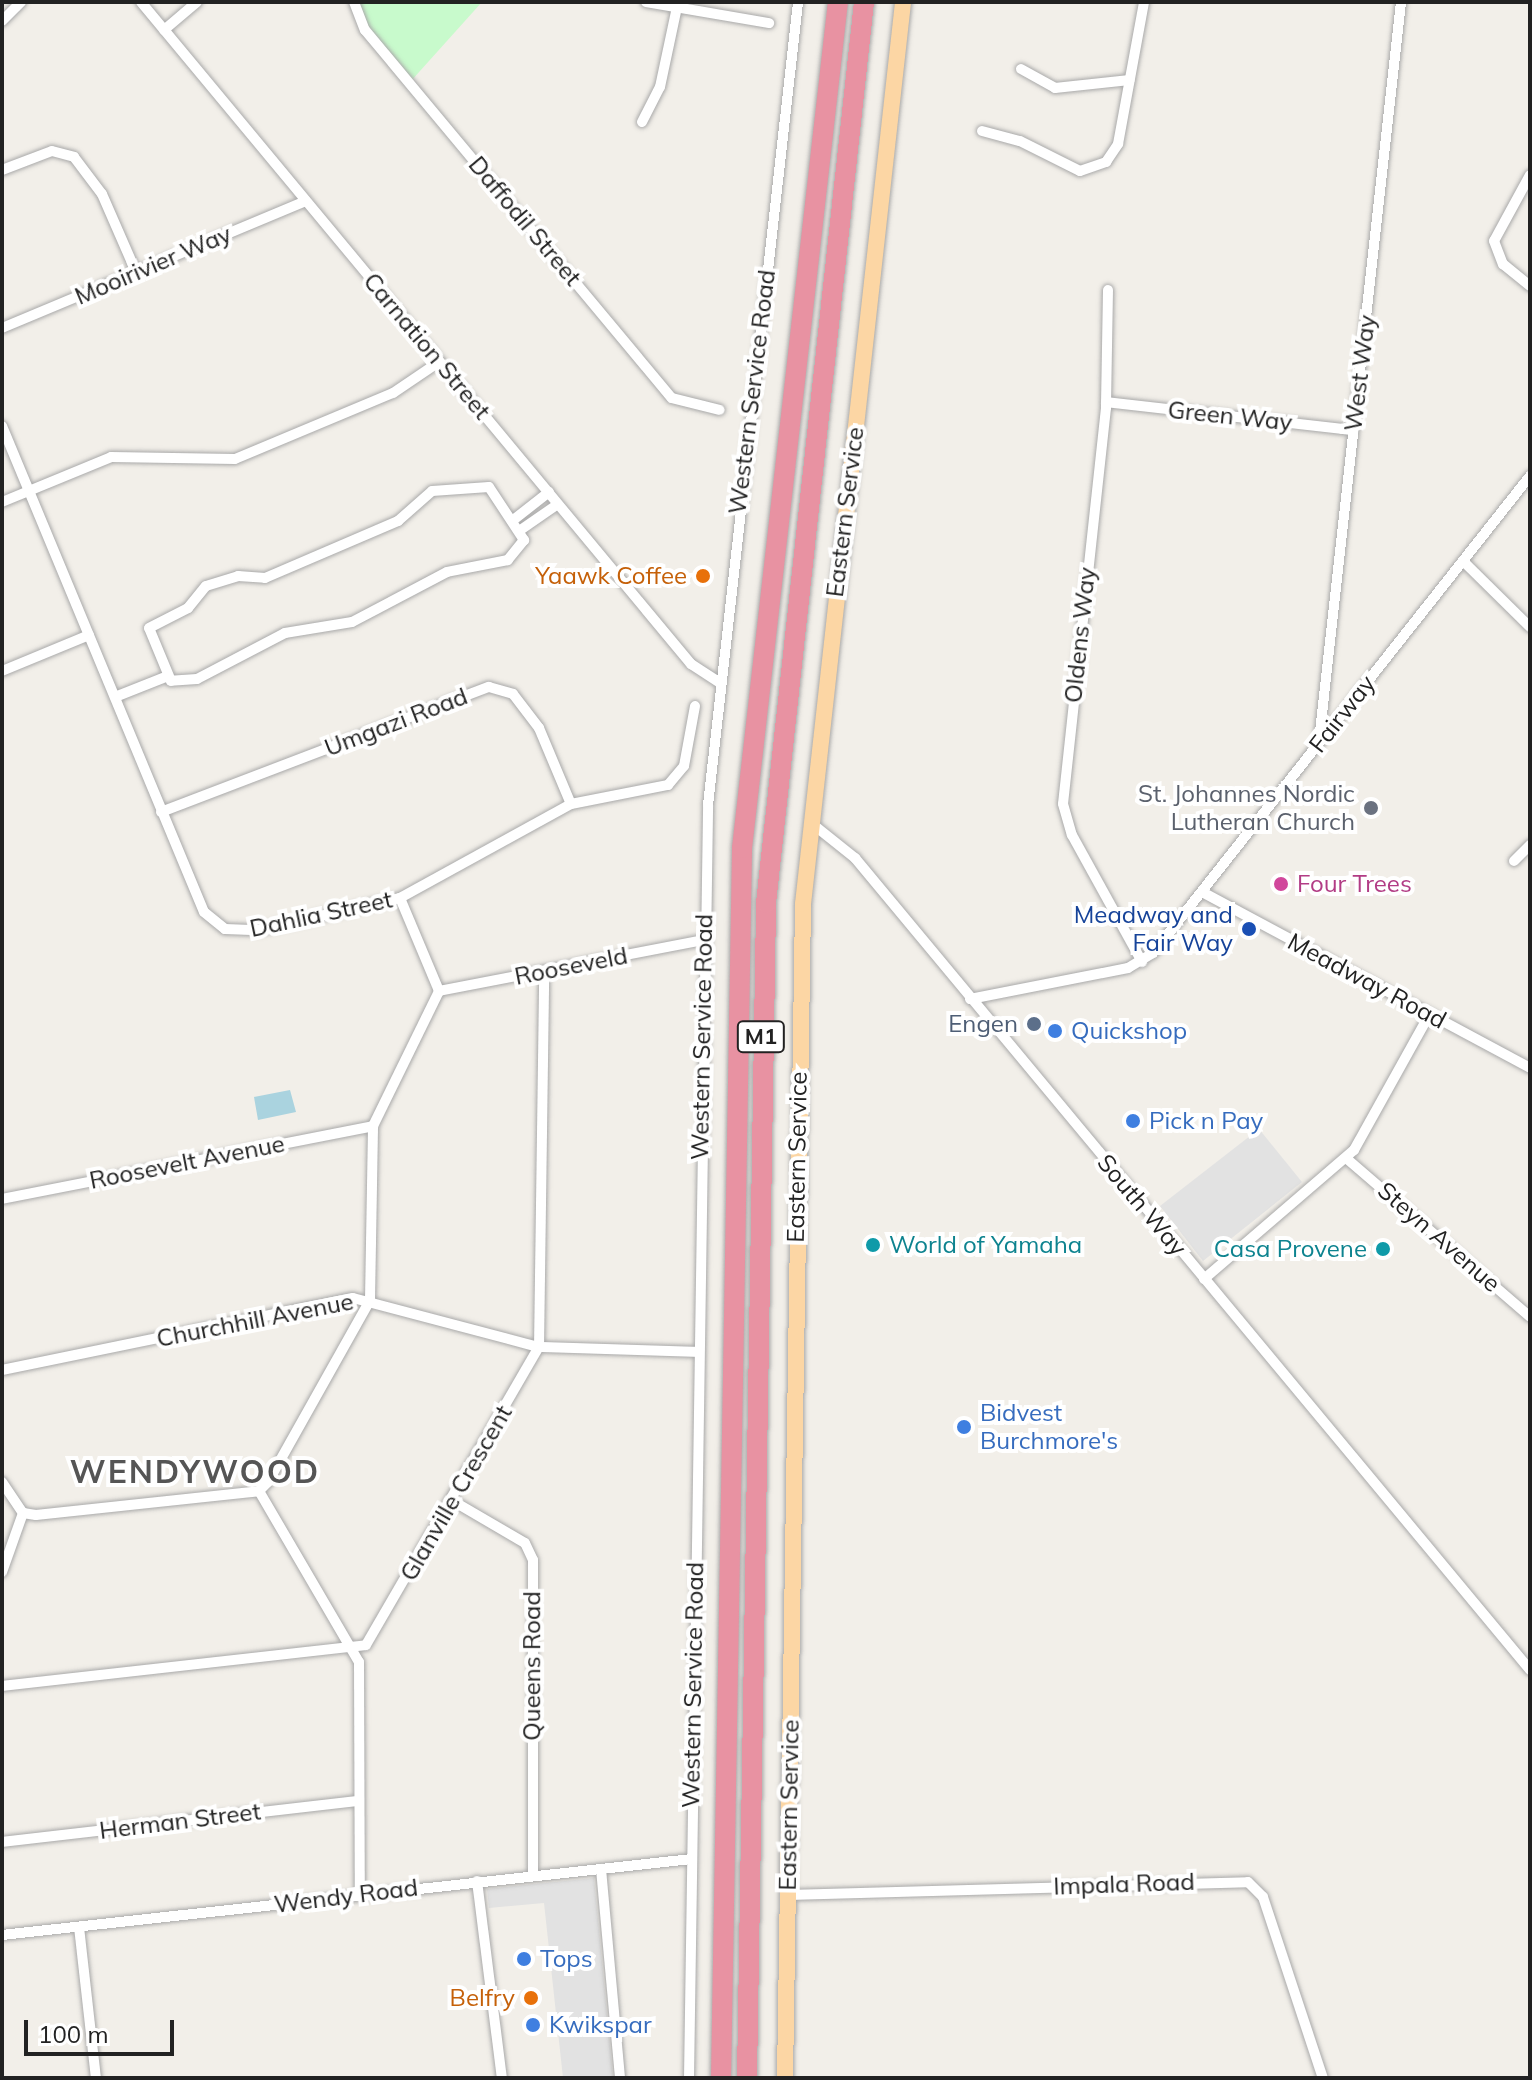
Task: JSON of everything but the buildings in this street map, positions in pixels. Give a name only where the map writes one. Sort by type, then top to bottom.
[{"type":"highway","name":"M1","points":[[721,2078],[739,903],[756,694],[838,2]]},
{"type":"highway","name":"M1","points":[[747,2078],[766,903],[864,2]]},
{"type":"main road","name":"Eastern Service","points":[[785,2078],[798,1048],[809,822],[903,2]]},
{"type":"street","points":[[2,21],[21,2]]},
{"type":"street","name":"Carnation Street","points":[[141,2],[691,664],[719,682]]},
{"type":"street","points":[[164,30],[197,2]]},
{"type":"street","name":"Daffodil Street","points":[[354,2],[365,30],[672,398],[720,410]]},
{"type":"street","points":[[646,2],[769,23]]},
{"type":"street","name":"Western Service Road","points":[[689,2078],[703,940],[719,682],[798,2]]},
{"type":"street","points":[[982,131],[1093,170],[1116,151],[1144,2]]},
{"type":"street","name":"West Way","points":[[1319,743],[1401,2]]},
{"type":"street","points":[[642,122],[660,87],[677,7]]},
{"type":"street","points":[[1021,69],[1055,88],[1130,80]]},
{"type":"street","points":[[2,170],[52,151],[74,157],[102,194],[136,272]]},
{"type":"street","points":[[1530,175],[1494,241],[1503,264],[1530,286]]},
{"type":"street","name":"Mooirivier Way","points":[[2,328],[305,201]]},
{"type":"street","name":"Oldens Way","points":[[1108,290],[1106,402],[1064,811],[1142,962]]},
{"type":"street","points":[[2,502],[114,456],[235,459],[393,393],[439,362]]},
{"type":"street","name":"Green Way","points":[[1106,402],[1353,430]]},
{"type":"street","name":"Dahlia Street","points":[[2,426],[204,912],[225,929],[258,930],[400,898],[571,804],[673,782],[684,766],[695,706]]},
{"type":"street","name":"Fairway","points":[[1142,962],[1204,893],[1530,476]]},
{"type":"street","points":[[489,487],[519,531],[523,549],[500,564],[447,572],[412,596],[345,624],[280,635],[185,684],[168,676],[149,628],[188,608],[206,586],[238,576],[265,578],[398,521],[432,491],[489,487]]},
{"type":"street","points":[[512,521],[549,492]]},
{"type":"street","points":[[519,531],[558,504]]},
{"type":"street","points":[[1463,561],[1530,627]]},
{"type":"street","points":[[2,671],[89,635]]},
{"type":"street","points":[[115,697],[168,676]]},
{"type":"street","name":"Umgazi Road","points":[[161,812],[489,687],[513,694],[539,728],[571,804]]},
{"type":"street","name":"South Way","points":[[809,822],[842,844],[1530,1670]]},
{"type":"street","points":[[1514,861],[1530,845]]},
{"type":"street","name":"Meadway Road","points":[[1204,893],[1530,1068]]},
{"type":"street","points":[[259,1491],[370,1300],[373,1126],[439,991],[400,898]]},
{"type":"street","name":"Rooseveld","points":[[439,991],[703,940]]},
{"type":"street","points":[[970,999],[1142,962]]},
{"type":"street","name":"Glanville Crescent","points":[[353,1651],[370,1639],[453,1501],[539,1347],[544,972]]},
{"type":"street","points":[[1204,1279],[1346,1158],[1429,1015]]},
{"type":"street","name":"Roosevelt Avenue","points":[[2,1199],[373,1126]]},
{"type":"street","name":"Steyn Avenue","points":[[1346,1158],[1530,1317]]},
{"type":"street","name":"Churchhill Avenue","points":[[2,1370],[333,1301],[370,1300],[539,1347],[696,1352]]},
{"type":"street","points":[[2,1482],[23,1513]]},
{"type":"street","points":[[23,1513],[259,1491]]},
{"type":"street","points":[[259,1491],[353,1651],[360,1682],[360,1895]]},
{"type":"street","name":"Queens Road","points":[[453,1501],[525,1543],[533,1560],[533,1875]]},
{"type":"street","points":[[2,1572],[23,1513]]},
{"type":"street","points":[[2,1686],[353,1651]]},
{"type":"street","name":"Herman Street","points":[[2,1842],[359,1801]]},
{"type":"street","name":"Wendy Road","points":[[2,1935],[691,1859]]},
{"type":"street","points":[[601,1869],[620,2078]]},
{"type":"street","points":[[477,1881],[502,2078]]},
{"type":"street","name":"Impala Road","points":[[788,1895],[1248,1882],[1263,1897],[1323,2078]]},
{"type":"street","points":[[79,1927],[96,2078]]},
{"type":"green space","points":[[359,2],[482,2],[411,81],[363,25]]},
{"type":"shaded area","points":[[1259,1129],[1302,1182],[1203,1261],[1160,1206]]},
{"type":"shaded area","points":[[594,1878],[613,2078],[563,2078],[544,1903],[489,1908],[487,1889]]},
{"type":"water","points":[[290,1090],[296,1112],[258,1120],[254,1097]]},
{"type":"place","name":"Yaawk Coffee","points":[[703,576]]},
{"type":"place","name":"St. Johannes Nordic Lutheran Church","points":[[1371,808]]},
{"type":"place","name":"Four Trees","points":[[1281,884]]},
{"type":"place","name":"Meadway and Fair Way","points":[[1249,929]]},
{"type":"place","name":"Engen","points":[[1034,1024]]},
{"type":"place","name":"Quickshop","points":[[1055,1031]]},
{"type":"place","name":"Pick n Pay","points":[[1133,1121]]},
{"type":"place","name":"World of Yamaha","points":[[873,1245]]},
{"type":"place","name":"Casa Provene","points":[[1383,1249]]},
{"type":"place","name":"Bidvest Burchmore's","points":[[964,1427]]},
{"type":"place","name":"Tops","points":[[524,1959]]},
{"type":"place","name":"Belfry","points":[[531,1998]]},
{"type":"place","name":"Kwikspar","points":[[533,2025]]},
{"type":"district","name":"WENDYWOOD","points":[[195,1471]]}]
